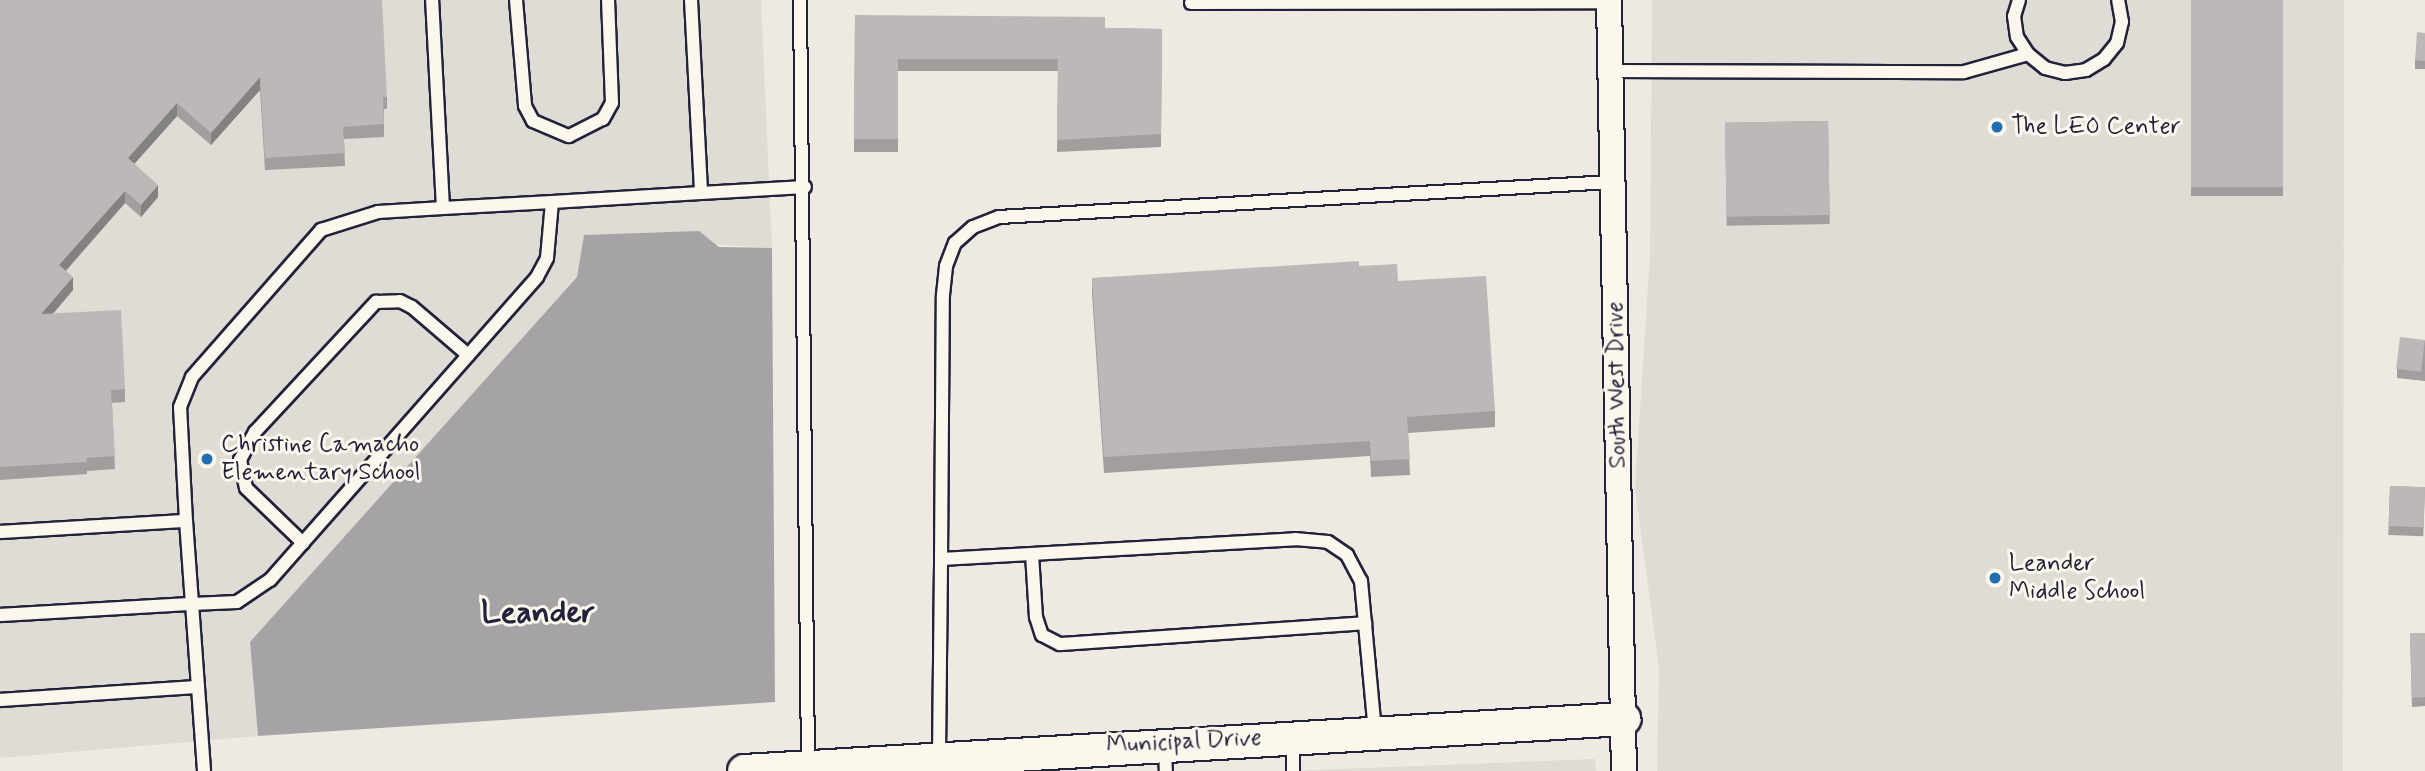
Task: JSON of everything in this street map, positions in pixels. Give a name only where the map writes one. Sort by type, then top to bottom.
[{"type":"street","name":"South West Drive","points":[[1609,1],[1624,771]]},
{"type":"street","name":"Municipal Drive","points":[[744,771],[939,756],[1032,761],[1166,757],[1292,736],[1624,719]]},
{"type":"lane","points":[[432,0],[443,208]]},
{"type":"lane","points":[[516,0],[525,106],[533,121],[569,136],[603,120],[612,103],[608,0]]},
{"type":"lane","points":[[691,0],[701,193]]},
{"type":"lane","points":[[800,0],[805,187],[808,766]]},
{"type":"lane","points":[[2019,0],[2014,16],[2017,37],[2028,54],[2045,68],[2065,73],[2086,70],[2104,60],[2117,43],[2122,22],[2118,0]]},
{"type":"lane","points":[[1191,3],[1609,1]]},
{"type":"lane","points":[[1612,71],[1964,72],[2028,54]]},
{"type":"lane","points":[[939,756],[944,285],[955,243],[972,227],[999,217],[1612,182]]},
{"type":"lane","points":[[204,771],[180,407],[192,377],[321,230],[378,212],[805,187]]},
{"type":"lane","points":[[0,615],[237,602],[270,580],[537,276],[547,258],[552,202]]},
{"type":"lane","points":[[303,543],[246,488],[240,460],[255,432],[376,302],[400,301],[412,307],[468,355]]},
{"type":"lane","points":[[0,532],[186,521]]},
{"type":"lane","points":[[941,559],[1295,539],[1328,542],[1347,555],[1361,581],[1375,731]]},
{"type":"lane","points":[[1032,554],[1036,617],[1042,635],[1060,644],[1365,622]]},
{"type":"lane","points":[[0,700],[198,687]]},
{"type":"lane","points":[[1292,736],[1293,771]]},
{"type":"shaded area","name":"Christine Camacho Elementary School","points":[[0,0],[761,0],[772,248],[584,235],[577,277],[250,642],[258,736],[0,758]]},
{"type":"shaded area","name":"Leander Middle School","points":[[1652,0],[2344,0],[2343,771],[1657,771],[1659,668],[1635,488],[1650,255]]},
{"type":"shaded area","points":[[699,231],[719,247],[772,248],[775,702],[258,736],[250,642],[577,277],[584,235]]},
{"type":"shaded area","points":[[1595,759],[1596,771],[1289,771]]},
{"type":"building","points":[[0,0],[382,0],[387,97],[383,97],[384,124],[343,127],[345,153],[265,158],[260,77],[211,133],[177,103],[128,158],[158,185],[141,205],[125,191],[59,265],[73,277],[41,314],[121,310],[125,389],[111,390],[115,456],[86,458],[87,462],[0,467]]},
{"type":"building","points":[[2191,0],[2283,0],[2283,187],[2191,187]]},
{"type":"building","points":[[855,15],[1105,17],[1105,28],[1162,29],[1161,134],[1057,140],[1058,59],[898,59],[898,139],[854,139]]},
{"type":"building","points":[[2417,32],[2425,33],[2425,61],[2415,60]]},
{"type":"building","points":[[1828,121],[1830,215],[1727,217],[1725,123]]},
{"type":"building","points":[[1359,261],[1359,266],[1397,264],[1398,281],[1486,276],[1495,411],[1407,417],[1410,459],[1371,461],[1370,441],[1104,457],[1092,278]]},
{"type":"building","points":[[2400,337],[2425,340],[2421,372],[2396,369]]},
{"type":"building","points":[[2390,486],[2425,487],[2424,527],[2389,526]]},
{"type":"building","points":[[2410,633],[2425,633],[2425,697],[2412,698]]},
{"type":"place","name":"The LEO Center","points":[[1997,127]]},
{"type":"place","name":"Christine Camacho Elementary School","points":[[207,459]]},
{"type":"place","name":"Leander Middle School","points":[[1995,578]]},
{"type":"district","name":"Leander","points":[[538,613]]}]
